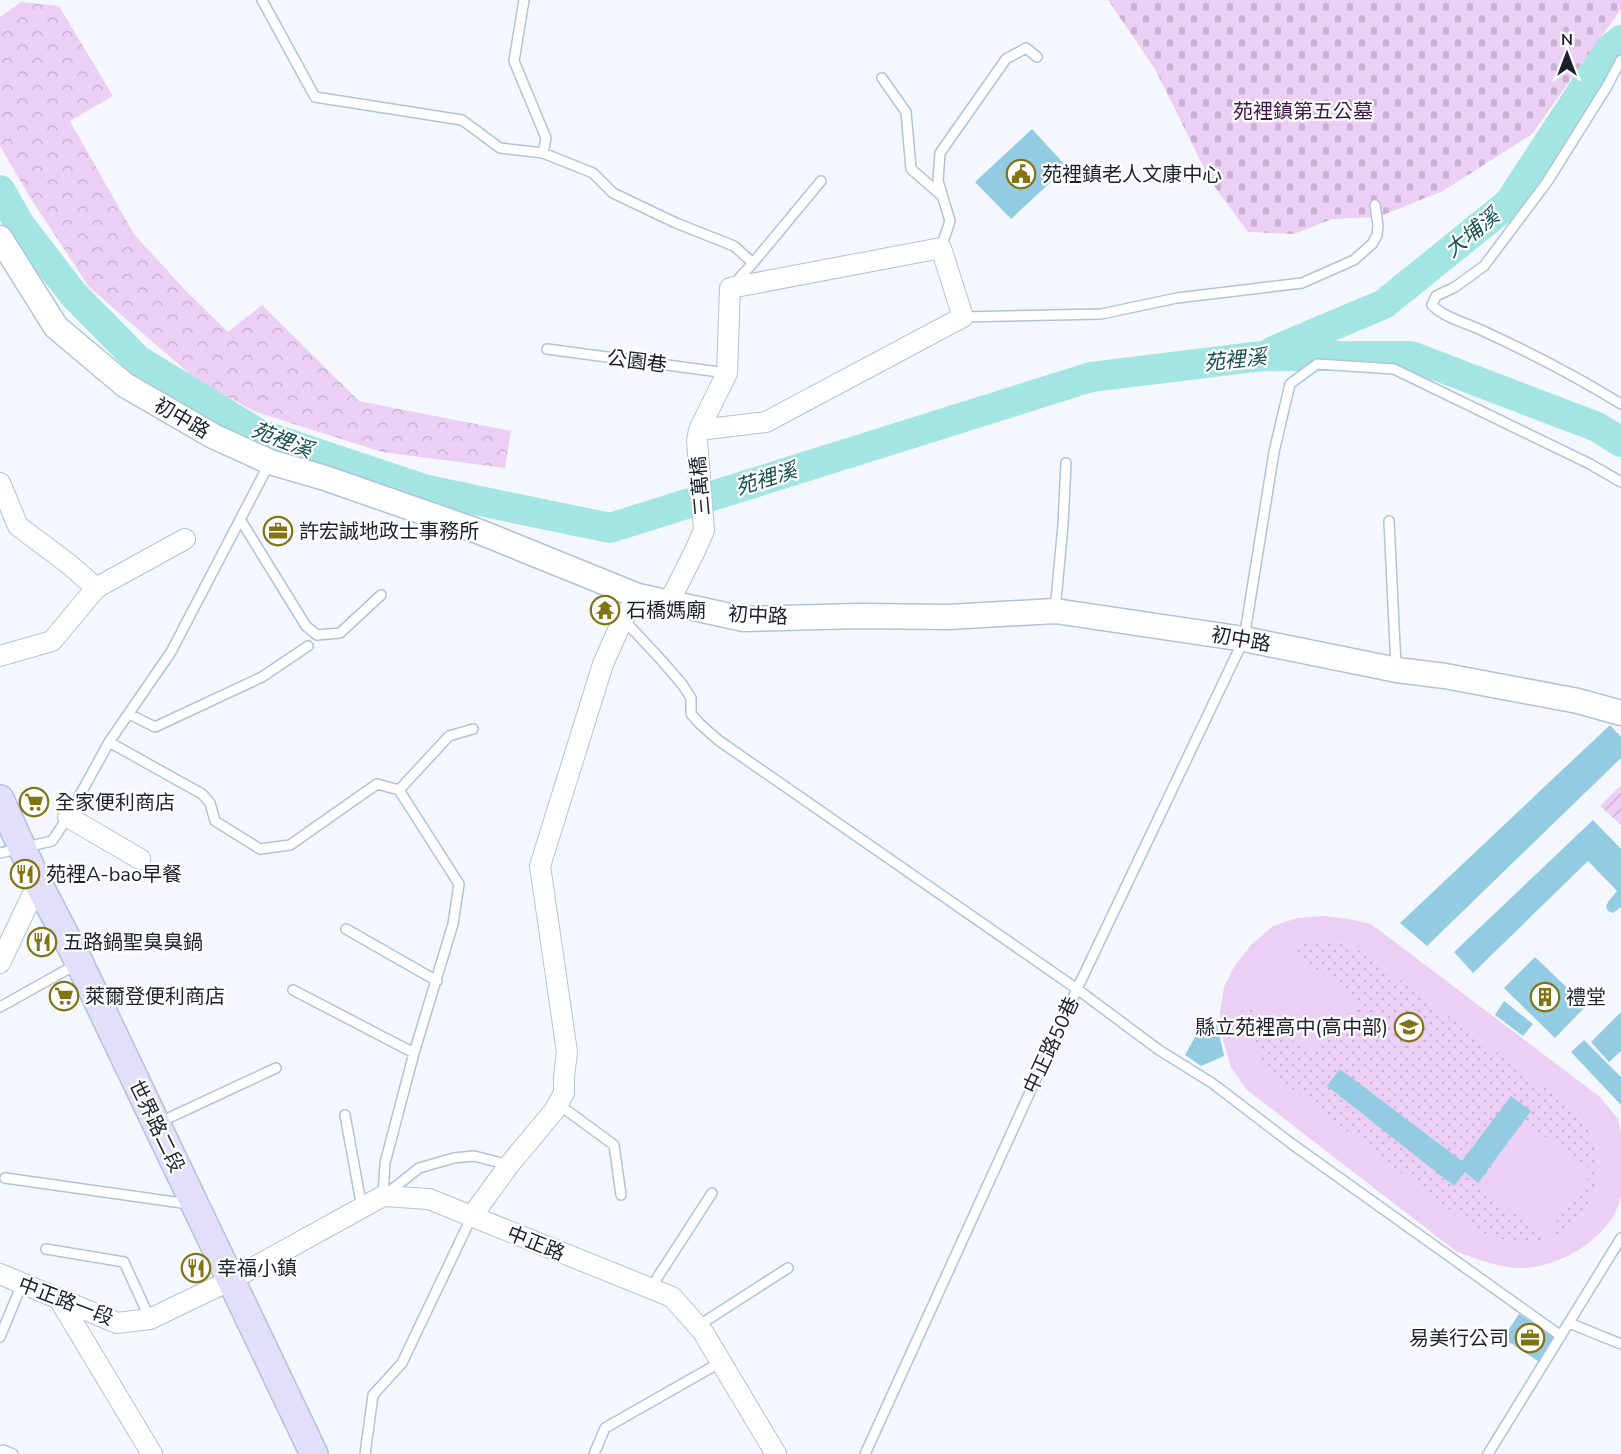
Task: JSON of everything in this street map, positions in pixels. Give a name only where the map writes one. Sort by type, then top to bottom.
[{"type":"main road","name":"世界路二段","points":[[0,799],[11,850],[38,883],[79,962],[314,1454]]},
{"type":"street","name":"初中路","points":[[0,238],[56,327],[125,385],[213,436],[270,462],[325,478],[480,532],[638,596],[744,618],[948,617],[1055,611],[1244,639],[1396,670],[1445,676],[1578,701],[1621,713]]},
{"type":"street","points":[[941,248],[963,317],[766,422],[698,436],[726,373],[730,288],[941,248]]},
{"type":"street","name":"三萬橋","points":[[669,603],[704,530],[698,436]]},
{"type":"street","points":[[0,483],[18,526],[70,565],[96,588]]},
{"type":"street","points":[[0,656],[51,641],[96,588],[185,539]]},
{"type":"street","points":[[472,1216],[509,1165],[554,1110],[564,1093],[567,1052],[540,866],[603,664],[623,619],[638,596]]},
{"type":"street","points":[[68,817],[140,860]]},
{"type":"street","points":[[0,963],[38,883]]},
{"type":"street","points":[[231,1280],[383,1196]]},
{"type":"street","name":"中正路","points":[[383,1196],[429,1199],[672,1297],[698,1326],[776,1454]]},
{"type":"street","name":"中正路一段","points":[[0,1275],[117,1323],[150,1319],[231,1280]]},
{"type":"street","points":[[59,1299],[152,1454]]},
{"type":"lane","points":[[262,0],[315,98],[462,120],[500,148],[543,153],[593,173],[613,193],[676,223],[734,246],[753,263]]},
{"type":"lane","points":[[524,0],[514,61],[546,138],[543,153]]},
{"type":"lane","points":[[941,248],[950,221],[938,181],[940,153],[1006,59],[1026,48],[1037,57]]},
{"type":"lane","points":[[1621,60],[1546,183],[1484,266],[1455,287],[1436,296],[1432,305],[1439,312],[1481,330],[1581,380],[1621,404]]},
{"type":"lane","points":[[882,78],[906,112],[911,169],[942,196]]},
{"type":"lane","points":[[730,288],[821,181]]},
{"type":"lane","points":[[963,317],[1101,314],[1177,298],[1302,283],[1354,260],[1372,244],[1377,236],[1378,226],[1375,205]]},
{"type":"lane","name":"公園巷","points":[[547,349],[726,373]]},
{"type":"lane","name":"中正路50巷","points":[[865,1454],[1077,989],[1244,639],[1274,452],[1290,384],[1317,364],[1394,369],[1590,464],[1621,482]]},
{"type":"lane","points":[[11,850],[52,841],[68,817],[109,742],[171,652],[270,462]]},
{"type":"lane","points":[[1055,611],[1066,463]]},
{"type":"lane","points":[[240,519],[306,626],[317,635],[340,633],[381,595]]},
{"type":"lane","points":[[1389,521],[1396,670]]},
{"type":"lane","points":[[623,619],[681,684],[691,698],[692,714],[718,740],[1077,989],[1159,1050],[1212,1083],[1292,1144],[1562,1336]]},
{"type":"lane","points":[[129,714],[155,727],[262,677],[308,646]]},
{"type":"lane","points":[[399,790],[449,736],[473,729]]},
{"type":"lane","points":[[109,742],[202,794],[210,803],[215,821],[260,849],[290,845],[377,784],[399,790],[459,884],[453,924],[414,1053],[385,1163],[383,1196]]},
{"type":"lane","points":[[346,929],[436,981]]},
{"type":"lane","points":[[0,1006],[79,962]]},
{"type":"lane","points":[[293,990],[414,1053]]},
{"type":"lane","points":[[156,1124],[276,1068]]},
{"type":"lane","points":[[558,1103],[614,1145],[621,1195]]},
{"type":"lane","points":[[345,1115],[362,1208]]},
{"type":"lane","points":[[383,1196],[419,1168],[454,1158],[474,1156],[509,1165]]},
{"type":"lane","points":[[5,1178],[195,1205]]},
{"type":"lane","points":[[650,1289],[712,1193]]},
{"type":"lane","points":[[365,1454],[373,1395],[402,1363],[472,1216]]},
{"type":"lane","points":[[1488,1454],[1621,1238]]},
{"type":"lane","points":[[46,1248],[124,1262],[150,1319]]},
{"type":"lane","points":[[698,1326],[788,1268]]},
{"type":"lane","points":[[0,1337],[22,1284]]},
{"type":"lane","points":[[1569,1323],[1621,1344]]},
{"type":"lane","points":[[594,1454],[605,1428],[721,1362]]},
{"type":"lane","points":[[3,1450],[13,1454]]},
{"type":"green space","name":"苑裡鎮第五公墓","points":[[1108,0],[1621,0],[1621,9],[1532,134],[1443,191],[1378,217],[1332,219],[1294,234],[1248,232],[1211,182],[1155,69]]},
{"type":"green space","points":[[21,2],[59,6],[113,96],[70,121],[134,234],[185,290],[228,332],[262,305],[359,401],[511,431],[505,468],[382,452],[256,412],[198,381],[89,287],[28,194],[0,146],[0,17]]},
{"type":"green space","points":[[1621,785],[1621,825],[1600,806]]},
{"type":"green space","points":[[1324,916],[1371,924],[1600,1097],[1618,1119],[1621,1132],[1621,1196],[1616,1211],[1596,1237],[1567,1256],[1535,1267],[1503,1266],[1457,1252],[1247,1090],[1231,1067],[1223,1040],[1220,1013],[1224,987],[1234,967],[1251,945],[1273,926],[1297,918]],"holes":[[[1309,942],[1346,944],[1363,952],[1557,1097],[1586,1127],[1596,1145],[1598,1175],[1588,1206],[1570,1229],[1556,1236],[1536,1241],[1504,1240],[1479,1231],[1272,1074],[1260,1058],[1250,1035],[1250,1006],[1312,1056],[1359,1000],[1291,951]]]},
{"type":"green space","points":[[1309,942],[1346,944],[1363,952],[1557,1097],[1577,1116],[1593,1138],[1598,1167],[1595,1189],[1582,1216],[1574,1225],[1556,1236],[1536,1241],[1504,1240],[1482,1233],[1272,1074],[1252,1043],[1249,1027],[1250,1006],[1313,1056],[1291,950]]},
{"type":"green space","points":[[1524,1122],[1593,1171],[1546,1236],[1477,1187]]},
{"type":"building","name":"苑裡鎮老人文康中心","points":[[1032,129],[1067,167],[1011,219],[975,182]]},
{"type":"building","points":[[1610,725],[1621,737],[1621,758],[1427,946],[1400,923]]},
{"type":"building","points":[[1593,820],[1621,849],[1621,907],[1613,913],[1608,911],[1606,907],[1608,902],[1617,891],[1588,861],[1473,973],[1454,952]]},
{"type":"building","name":"禮堂","points":[[1535,957],[1586,1006],[1555,1038],[1504,988]]},
{"type":"building","points":[[1504,1001],[1533,1024],[1523,1036],[1495,1015]]},
{"type":"building","points":[[1621,1012],[1621,1051],[1609,1062],[1591,1042]]},
{"type":"building","points":[[1217,1025],[1224,1056],[1201,1066],[1185,1055],[1199,1030]]},
{"type":"building","points":[[1584,1040],[1621,1077],[1621,1105],[1571,1052]]},
{"type":"building","points":[[1340,1069],[1462,1161],[1511,1096],[1531,1111],[1478,1183],[1465,1172],[1454,1186],[1327,1086]]},
{"type":"building","name":"易美行公司","points":[[1519,1314],[1557,1338],[1541,1363],[1503,1338]]},
{"type":"waterway","name":"大埔溪","points":[[1273,351],[1384,304],[1509,203],[1609,50],[1621,40]]},
{"type":"waterway","name":"苑裡溪","points":[[0,190],[20,225],[73,294],[138,360],[259,434],[427,490],[610,528],[1091,377],[1262,356],[1411,356],[1597,427],[1621,442]]},
{"type":"place","name":"苑裡鎮老人文康中心","points":[[1021,174]]},
{"type":"place","name":"許宏誠地政士事務所","points":[[278,531]]},
{"type":"place","name":"石橋媽廟","points":[[605,610]]},
{"type":"place","name":"全家便利商店","points":[[34,802]]},
{"type":"place","name":"苑裡A-bao早餐","points":[[25,874]]},
{"type":"place","name":"五路鍋聖臭臭鍋","points":[[42,942]]},
{"type":"place","name":"萊爾登便利商店","points":[[64,996]]},
{"type":"place","name":"禮堂","points":[[1545,997]]},
{"type":"place","name":"縣立苑裡高中(高中部)","points":[[1409,1027]]},
{"type":"place","name":"幸福小鎮","points":[[196,1268]]},
{"type":"place","name":"易美行公司","points":[[1530,1338]]}]
